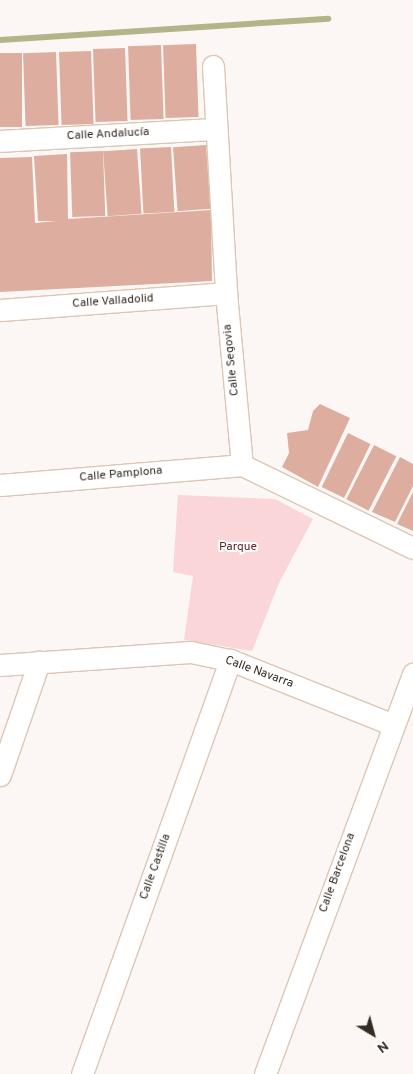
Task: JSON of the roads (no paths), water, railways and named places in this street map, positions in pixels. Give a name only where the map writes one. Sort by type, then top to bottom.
[{"type":"street","name":"Calle Segovia","points":[[213,66],[226,293],[242,465]]},
{"type":"street","name":"Calle Andalucía","points":[[0,141],[216,129]]},
{"type":"street","name":"Calle Valladolid","points":[[0,310],[226,293]]},
{"type":"street","name":"Calle Pamplona","points":[[0,485],[242,465]]},
{"type":"street","points":[[242,465],[413,548]]},
{"type":"street","name":"Calle Navarra","points":[[0,665],[180,652],[230,660],[393,725]]},
{"type":"street","name":"Calle Castilla","points":[[82,1074],[230,660]]},
{"type":"street","points":[[0,775],[38,662]]},
{"type":"street","name":"Calle Barcelona","points":[[265,1074],[413,673]]},
{"type":"waterway","points":[[0,40],[328,19]]},
{"type":"park label","name":"Parque","points":[[238,548]]}]
